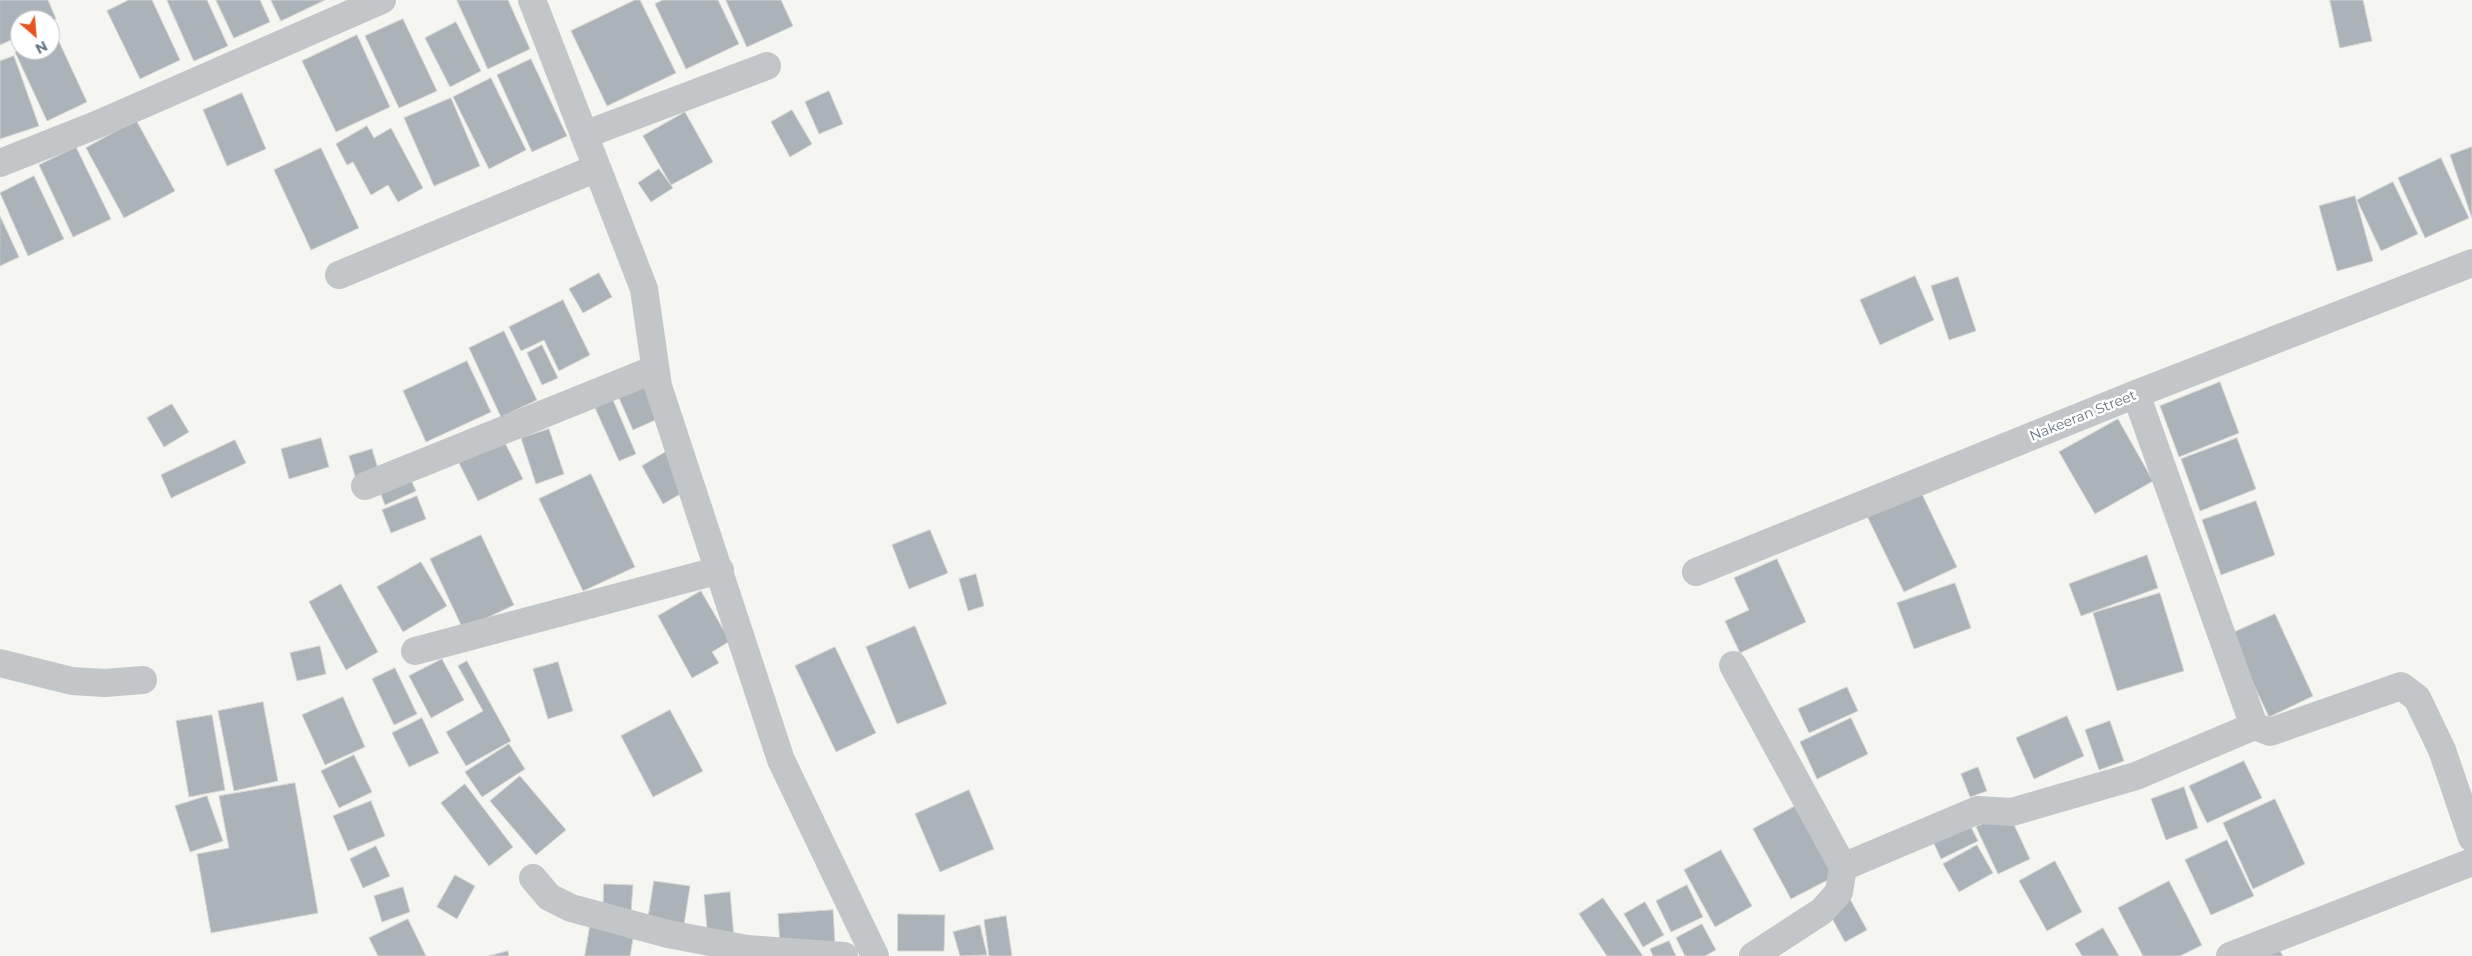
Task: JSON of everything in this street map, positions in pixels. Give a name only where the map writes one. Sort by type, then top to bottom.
[{"type":"street","points":[[0,163],[105,122],[382,0]]},
{"type":"street","points":[[532,0],[644,289],[658,386],[781,760],[875,956]]},
{"type":"street","points":[[584,135],[767,66]]},
{"type":"street","points":[[339,276],[597,168]]},
{"type":"street","name":"Nakeeran Street","points":[[1696,572],[2136,394],[2472,263]]},
{"type":"street","points":[[365,486],[655,369]]},
{"type":"street","points":[[2136,394],[2254,726]]},
{"type":"street","points":[[415,651],[720,570]]},
{"type":"street","points":[[0,663],[72,681],[105,683],[143,680]]},
{"type":"street","points":[[1733,665],[1843,867],[1839,892],[1822,911],[1753,956]]},
{"type":"street","points":[[1843,867],[1978,810],[2012,812],[2136,776],[2254,726],[2270,732],[2401,686],[2417,698],[2442,750],[2472,838]]},
{"type":"street","points":[[2230,956],[2472,862]]},
{"type":"street","points":[[533,878],[549,897],[571,908],[668,934],[747,949],[844,956]]},
{"type":"building","points":[[0,0],[48,0],[52,10],[10,10],[10,40],[0,45]]},
{"type":"building","points":[[129,0],[152,0],[180,60],[140,79],[107,11]]},
{"type":"building","points":[[167,0],[207,0],[228,46],[194,61]]},
{"type":"building","points":[[216,0],[260,0],[270,22],[234,38]]},
{"type":"building","points":[[271,0],[325,0],[281,21]]},
{"type":"building","points":[[457,0],[508,0],[530,49],[488,69]]},
{"type":"building","points":[[635,0],[640,0],[676,73],[607,106],[571,31]]},
{"type":"building","points":[[663,0],[718,0],[739,44],[686,69],[655,4]]},
{"type":"building","points":[[726,0],[781,0],[793,26],[747,47]]},
{"type":"building","points":[[2330,0],[2363,0],[2372,41],[2340,48]]},
{"type":"building","points":[[403,19],[437,91],[399,108],[365,36]]},
{"type":"building","points":[[456,22],[481,71],[450,87],[425,38]]},
{"type":"building","points":[[357,35],[390,107],[336,132],[302,61]]},
{"type":"building","points":[[60,44],[87,102],[47,121],[19,60],[60,60]]},
{"type":"building","points":[[10,57],[10,60],[15,60],[39,126],[0,139],[0,61]]},
{"type":"building","points":[[531,59],[567,136],[532,152],[497,75]]},
{"type":"building","points":[[491,78],[526,150],[489,169],[453,97]]},
{"type":"building","points":[[829,91],[843,124],[819,134],[805,102]]},
{"type":"building","points":[[242,93],[266,149],[227,166],[203,110]]},
{"type":"building","points":[[451,98],[480,166],[434,186],[404,118]]},
{"type":"building","points":[[792,110],[812,144],[790,157],[771,122]]},
{"type":"building","points":[[685,112],[713,162],[671,185],[643,136]]},
{"type":"building","points":[[136,120],[175,191],[124,218],[86,148]]},
{"type":"building","points":[[367,126],[374,138],[391,128],[423,188],[398,202],[388,185],[371,195],[353,162],[347,165],[336,144]]},
{"type":"building","points":[[76,147],[111,219],[73,237],[39,165]]},
{"type":"building","points":[[2472,147],[2472,218],[2450,155]]},
{"type":"building","points":[[321,148],[359,228],[311,250],[274,170]]},
{"type":"building","points":[[2441,158],[2469,218],[2425,238],[2398,178]]},
{"type":"building","points":[[659,169],[673,188],[651,202],[638,183]]},
{"type":"building","points":[[34,176],[64,239],[28,256],[0,193]]},
{"type":"building","points":[[2393,182],[2418,234],[2381,251],[2357,200]]},
{"type":"building","points":[[2355,196],[2373,261],[2337,271],[2319,206]]},
{"type":"building","points":[[0,216],[19,257],[0,266]]},
{"type":"building","points":[[599,273],[612,297],[583,313],[569,289]]},
{"type":"building","points":[[1915,276],[1934,320],[1880,345],[1860,300]]},
{"type":"building","points":[[1958,277],[1976,331],[1949,340],[1931,286]]},
{"type":"building","points":[[563,300],[590,355],[559,371],[544,340],[521,351],[509,327]]},
{"type":"building","points":[[504,331],[537,400],[501,417],[469,348]]},
{"type":"building","points":[[542,345],[558,378],[542,385],[527,353]]},
{"type":"building","points":[[467,361],[491,412],[426,442],[403,391]]},
{"type":"building","points":[[2220,382],[2239,433],[2179,457],[2160,406]]},
{"type":"building","points":[[648,385],[662,417],[633,430],[619,398]]},
{"type":"building","points":[[613,400],[636,454],[619,461],[595,408]]},
{"type":"building","points":[[172,404],[189,432],[164,447],[147,418]]},
{"type":"building","points":[[2118,419],[2153,481],[2095,514],[2059,452]]},
{"type":"building","points":[[549,429],[564,474],[536,484],[521,438]]},
{"type":"building","points":[[500,433],[523,479],[478,501],[455,455]]},
{"type":"building","points":[[321,438],[329,467],[289,479],[281,449]]},
{"type":"building","points":[[2237,438],[2256,489],[2200,511],[2181,459]]},
{"type":"building","points":[[235,440],[246,463],[171,498],[161,475]]},
{"type":"building","points":[[372,449],[379,472],[356,479],[349,456]]},
{"type":"building","points":[[667,451],[689,489],[663,504],[642,466]]},
{"type":"building","points":[[407,471],[416,491],[385,505],[377,484]]},
{"type":"building","points":[[591,474],[635,567],[583,591],[539,499]]},
{"type":"building","points":[[1920,490],[1957,567],[1904,592],[1867,516]]},
{"type":"building","points":[[417,496],[426,519],[391,533],[382,510]]},
{"type":"building","points":[[2256,501],[2275,555],[2221,575],[2202,520]]},
{"type":"building","points":[[930,530],[948,573],[909,589],[892,545]]},
{"type":"building","points":[[481,535],[514,605],[463,629],[430,559]]},
{"type":"building","points":[[2147,555],[2158,588],[2081,616],[2069,584]]},
{"type":"building","points":[[1777,559],[1806,622],[1740,653],[1725,621],[1749,610],[1734,578]]},
{"type":"building","points":[[421,562],[447,606],[403,632],[377,587]]},
{"type":"building","points":[[976,574],[984,606],[968,611],[959,579]]},
{"type":"building","points":[[1955,583],[1971,628],[1914,649],[1897,603]]},
{"type":"building","points":[[341,584],[378,652],[346,670],[309,602]]},
{"type":"building","points":[[701,591],[730,641],[712,652],[719,663],[692,678],[658,616]]},
{"type":"building","points":[[2160,593],[2184,671],[2117,691],[2093,613]]},
{"type":"building","points":[[2275,614],[2313,696],[2269,717],[2230,634]]},
{"type":"building","points":[[915,626],[947,704],[897,724],[866,647]]},
{"type":"building","points":[[320,646],[326,674],[297,681],[290,653]]},
{"type":"building","points":[[835,647],[876,733],[836,752],[795,666]]},
{"type":"building","points":[[442,659],[464,700],[431,718],[409,676]]},
{"type":"building","points":[[467,661],[511,741],[466,766],[446,732],[483,711],[458,666]]},
{"type":"building","points":[[558,662],[573,711],[548,719],[533,669]]},
{"type":"building","points":[[395,668],[417,714],[394,725],[372,679]]},
{"type":"building","points":[[1847,687],[1858,711],[1809,733],[1798,709]]},
{"type":"building","points":[[343,697],[365,747],[325,765],[302,715]]},
{"type":"building","points":[[263,702],[278,781],[234,791],[218,711]]},
{"type":"building","points":[[670,710],[703,771],[653,797],[621,736]]},
{"type":"building","points":[[212,715],[225,790],[189,797],[176,721]]},
{"type":"building","points":[[2067,716],[2084,756],[2034,779],[2016,738]]},
{"type":"building","points":[[422,718],[439,753],[409,767],[392,733]]},
{"type":"building","points":[[1851,718],[1868,754],[1817,779],[1800,742]]},
{"type":"building","points":[[2110,721],[2124,761],[2099,770],[2085,730]]},
{"type":"building","points":[[509,744],[525,769],[482,797],[465,772]]},
{"type":"building","points":[[354,755],[372,792],[339,808],[321,771]]},
{"type":"building","points":[[2244,761],[2262,798],[2207,823],[2189,786]]},
{"type":"building","points":[[1978,767],[1987,791],[1970,797],[1961,774]]},
{"type":"building","points":[[520,776],[566,830],[536,855],[490,801]]},
{"type":"building","points":[[295,783],[318,913],[211,933],[197,854],[229,848],[219,796]]},
{"type":"building","points":[[465,784],[513,847],[489,866],[441,803]]},
{"type":"building","points":[[2184,787],[2198,828],[2166,840],[2151,799]]},
{"type":"building","points":[[969,790],[994,849],[940,872],[915,814]]},
{"type":"building","points":[[207,796],[223,841],[190,852],[175,806]]},
{"type":"building","points":[[2275,799],[2305,864],[2253,889],[2223,823]]},
{"type":"building","points":[[371,801],[385,836],[348,851],[333,816]]},
{"type":"building","points":[[1801,803],[1839,874],[1791,899],[1753,829]]},
{"type":"building","points":[[2008,812],[2030,859],[1998,874],[1976,827]]},
{"type":"building","points":[[1968,821],[1978,841],[1941,859],[1932,839]]},
{"type":"building","points":[[2227,840],[2254,896],[2211,915],[2185,860]]},
{"type":"building","points":[[1977,845],[1993,873],[1959,892],[1943,864]]},
{"type":"building","points":[[376,846],[390,876],[363,888],[350,859]]},
{"type":"building","points":[[1721,850],[1752,906],[1715,927],[1684,870]]},
{"type":"building","points":[[2055,861],[2082,912],[2047,931],[2019,881]]},
{"type":"building","points":[[455,875],[475,886],[457,919],[437,907]]},
{"type":"building","points":[[654,881],[690,886],[683,931],[647,926]]},
{"type":"building","points":[[2169,881],[2202,945],[2180,956],[2143,956],[2118,908]]},
{"type":"building","points":[[604,884],[633,885],[631,912],[603,911]]},
{"type":"building","points":[[1687,885],[1703,917],[1671,932],[1656,901]]},
{"type":"building","points":[[403,887],[410,912],[382,922],[374,896]]},
{"type":"building","points":[[730,892],[734,937],[708,940],[704,895]]},
{"type":"building","points":[[1603,898],[1643,956],[1607,956],[1579,914]]},
{"type":"building","points":[[1850,899],[1867,930],[1845,942],[1828,911]]},
{"type":"building","points":[[1645,902],[1664,935],[1643,947],[1624,914]]},
{"type":"building","points":[[833,910],[835,944],[780,947],[778,914]]},
{"type":"building","points":[[898,914],[945,915],[944,951],[898,951]]},
{"type":"building","points":[[1006,916],[1012,956],[989,956],[984,920]]},
{"type":"building","points":[[408,919],[426,956],[378,956],[369,938]]},
{"type":"building","points":[[1702,924],[1716,950],[1705,956],[1685,956],[1676,938]]},
{"type":"building","points":[[980,925],[987,955],[960,956],[953,932]]},
{"type":"building","points":[[590,926],[634,933],[630,956],[585,956]]},
{"type":"building","points":[[2103,928],[2119,956],[2082,956],[2075,944]]},
{"type":"building","points":[[1669,941],[1676,956],[1653,956],[1650,949]]},
{"type":"building","points":[[2276,944],[2283,956],[2255,956]]},
{"type":"building","points":[[508,951],[509,956],[489,956]]}]
